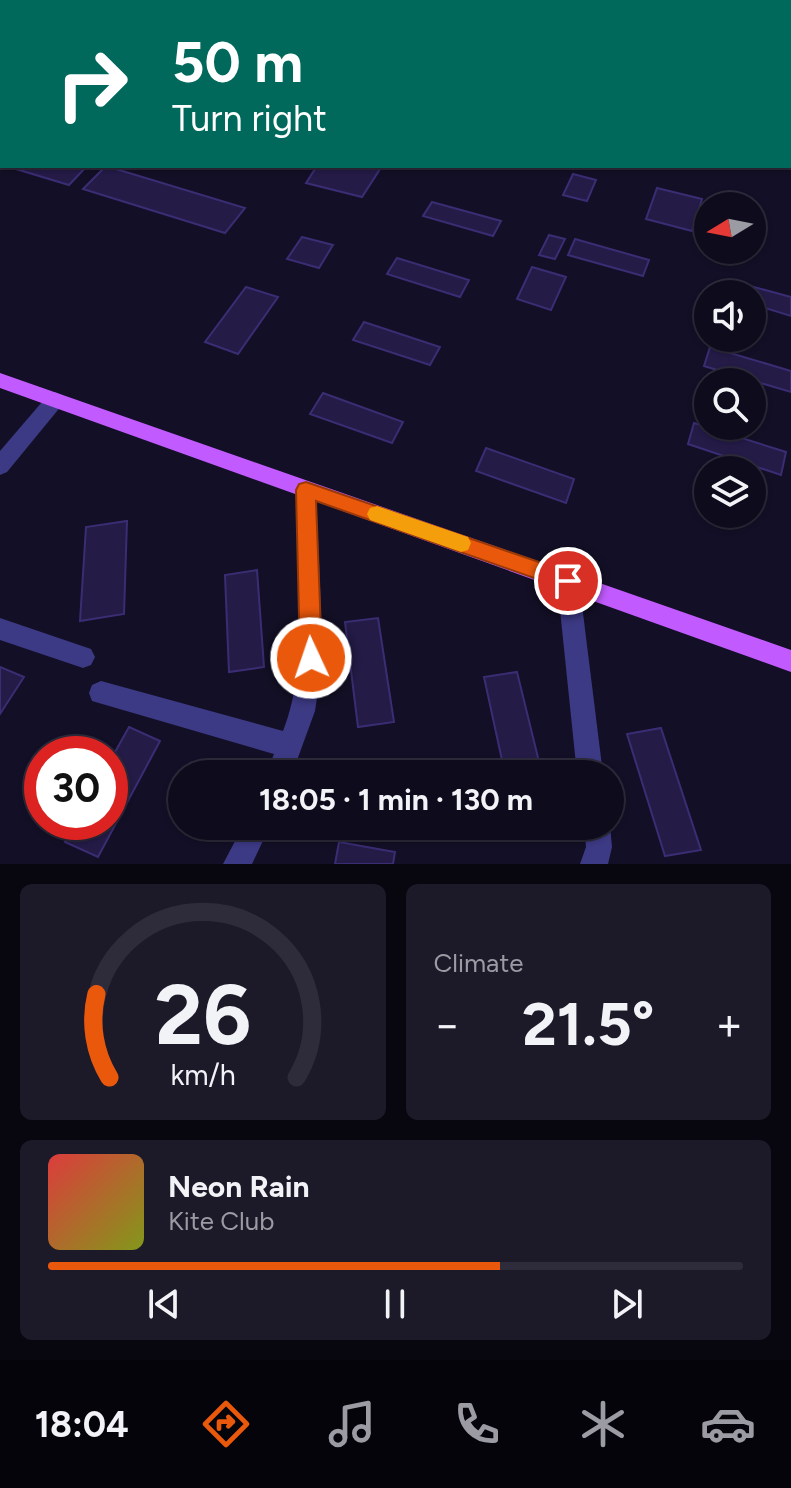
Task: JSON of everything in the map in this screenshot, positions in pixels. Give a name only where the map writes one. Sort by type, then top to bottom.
[{"type":"main road","points":[[0,380],[791,661]]},
{"type":"street","points":[[0,466],[55,400]]},
{"type":"street","points":[[284,760],[303,711],[311,658],[306,490]]},
{"type":"street","points":[[568,581],[588,760]]},
{"type":"street","points":[[0,629],[83,657]]},
{"type":"street","points":[[101,693],[290,746]]},
{"type":"street","points":[[237,864],[250,840]]},
{"type":"street","points":[[594,864],[598,840]]},
{"type":"building","points":[[13,168],[85,168],[69,185]]},
{"type":"building","points":[[104,168],[113,168],[245,208],[225,233],[83,189]]},
{"type":"building","points":[[316,168],[381,168],[362,197],[306,183]]},
{"type":"building","points":[[573,174],[596,180],[587,201],[563,195]]},
{"type":"building","points":[[657,188],[694,197],[692,231],[646,219]]},
{"type":"building","points":[[432,202],[501,221],[493,236],[423,216]]},
{"type":"building","points":[[549,235],[565,239],[555,259],[539,255]]},
{"type":"building","points":[[302,237],[333,245],[319,268],[287,259]]},
{"type":"building","points":[[575,239],[649,260],[643,276],[568,255]]},
{"type":"building","points":[[397,258],[469,280],[460,297],[387,274]]},
{"type":"building","points":[[532,267],[566,277],[551,310],[517,299]]},
{"type":"building","points":[[246,287],[278,297],[238,354],[205,342]]},
{"type":"building","points":[[766,290],[791,297],[791,316],[766,308]]},
{"type":"building","points":[[364,322],[440,347],[430,365],[353,340]]},
{"type":"building","points":[[708,352],[727,352],[791,371],[791,392],[766,385],[766,368],[704,366]]},
{"type":"building","points":[[323,393],[403,422],[392,443],[310,414]]},
{"type":"building","points":[[694,423],[694,440],[748,440],[786,452],[781,475],[766,470],[766,456],[724,456],[688,444]]},
{"type":"building","points":[[486,448],[574,479],[566,503],[476,471]]},
{"type":"building","points":[[127,521],[124,614],[80,621],[86,527]]},
{"type":"building","points":[[257,570],[264,667],[229,672],[225,575]]},
{"type":"building","points":[[378,618],[394,722],[358,727],[345,622]]},
{"type":"building","points":[[0,667],[24,677],[0,714]]},
{"type":"building","points":[[517,672],[539,760],[502,760],[484,677]]},
{"type":"building","points":[[129,727],[160,741],[128,801],[128,736],[124,736]]},
{"type":"building","points":[[661,728],[701,850],[665,856],[627,734]]},
{"type":"building","points":[[66,840],[107,840],[98,857]]},
{"type":"building","points":[[339,842],[395,852],[393,864],[335,864]]},
{"type":"slow traffic","points":[[377,514],[461,543]]},
{"type":"route","points":[[311,658],[306,490],[568,581]]}]
